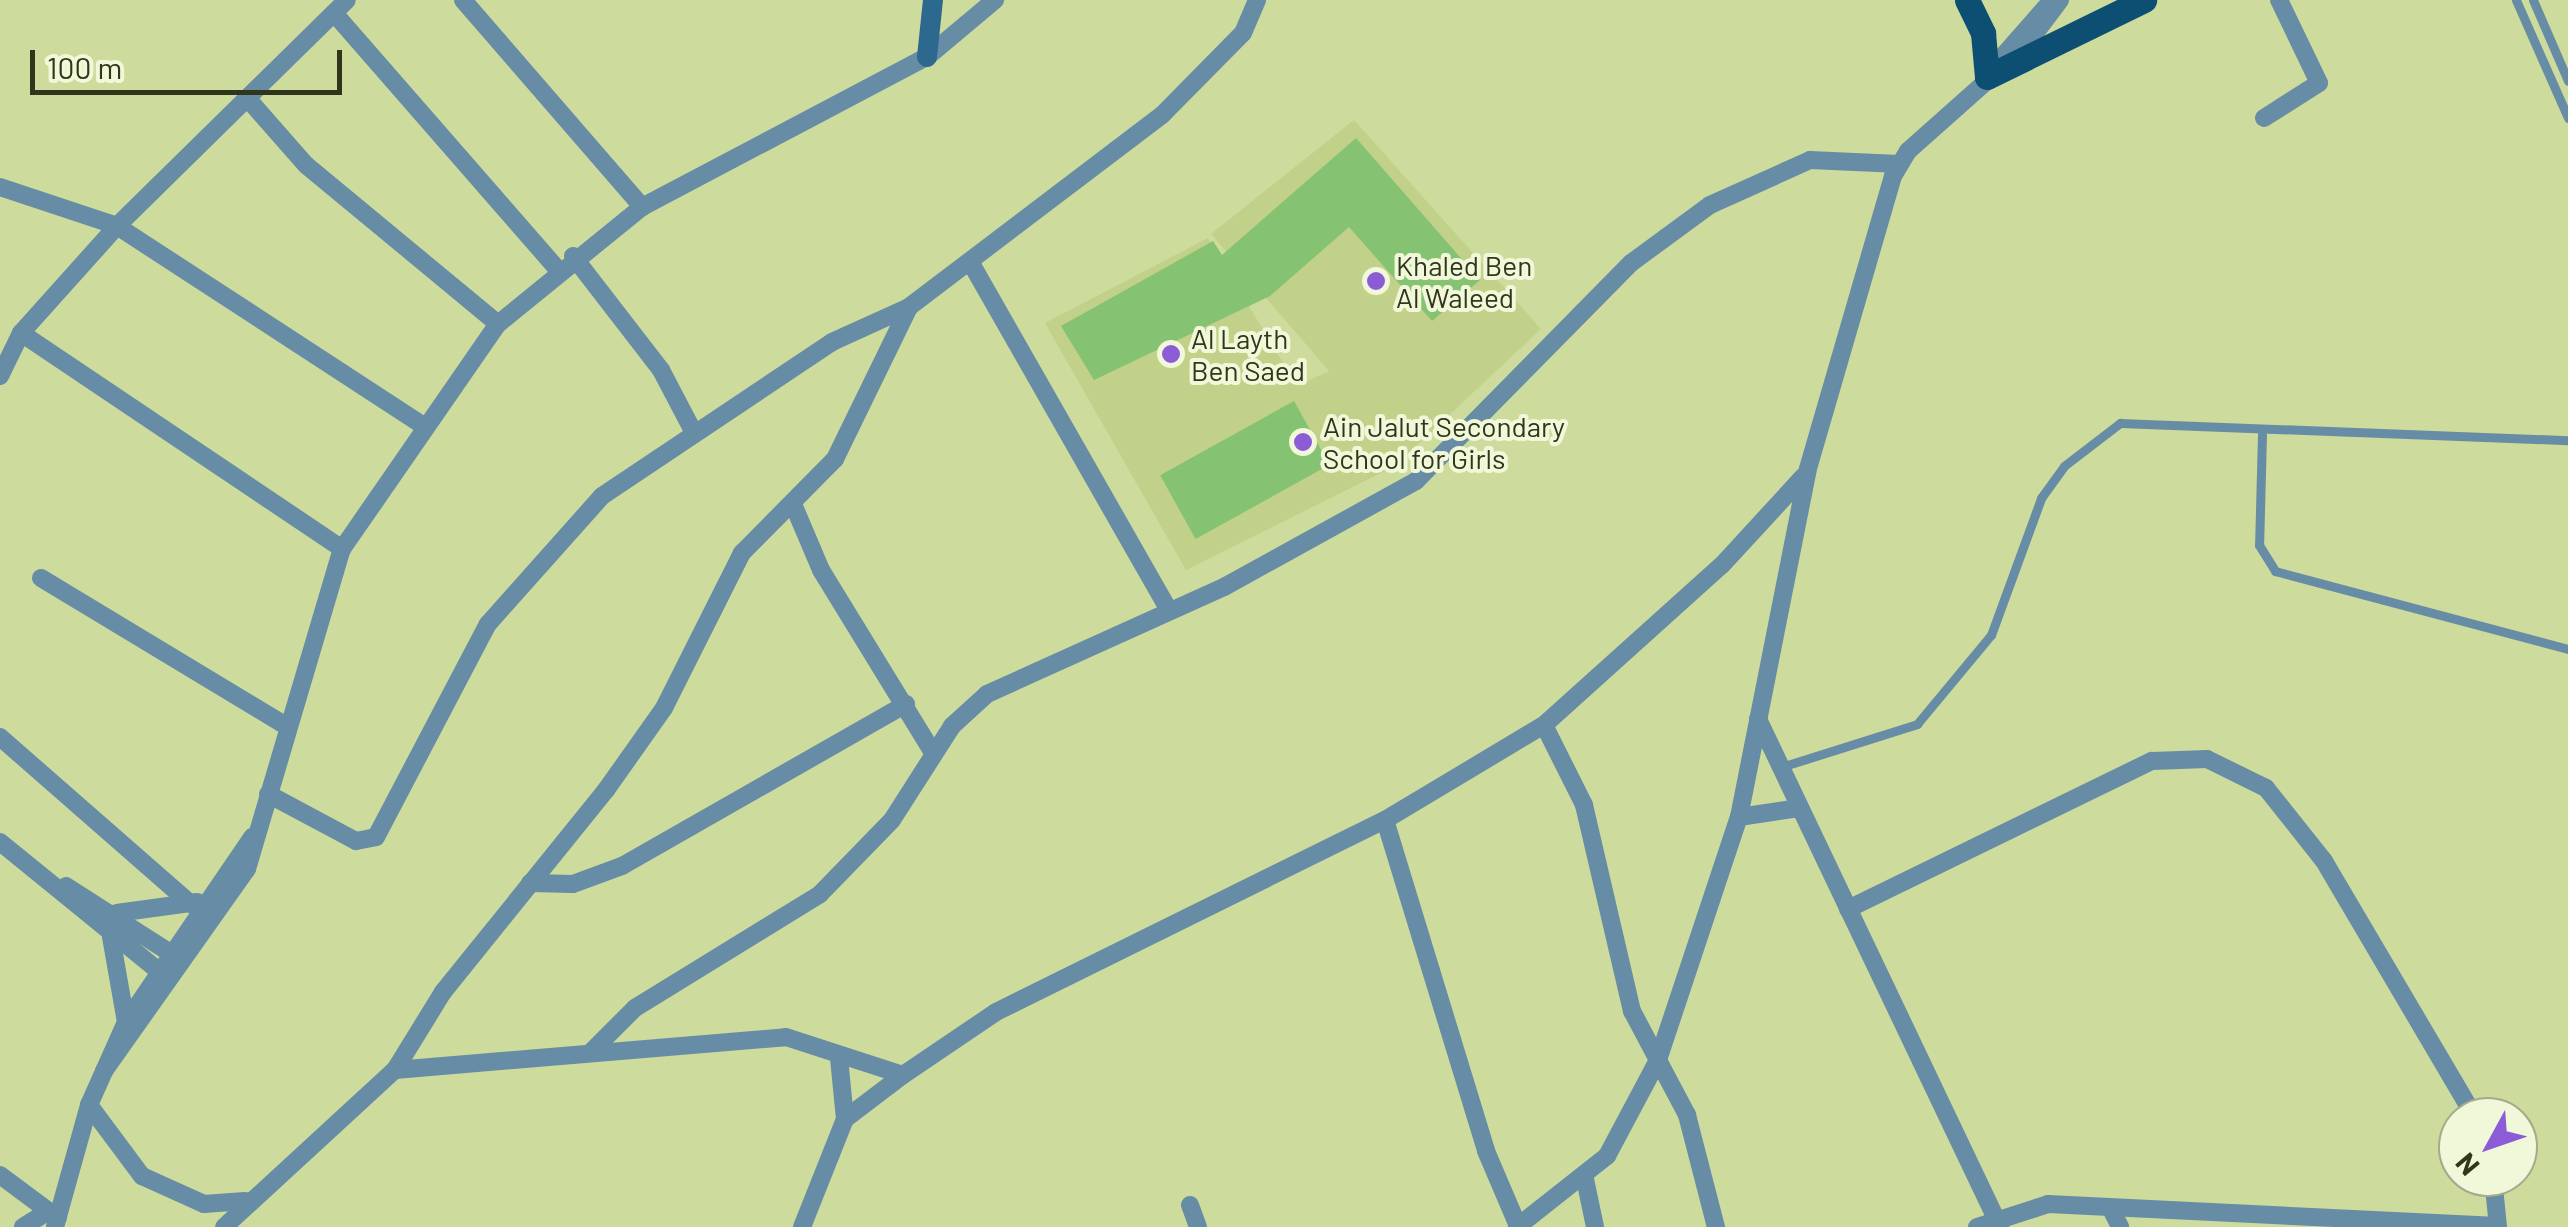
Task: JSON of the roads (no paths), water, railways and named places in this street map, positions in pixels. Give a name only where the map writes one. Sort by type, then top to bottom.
[{"type":"main road","points":[[1966,0],[1983,33],[1987,77],[2144,0]]},
{"type":"street","points":[[464,0],[642,207]]},
{"type":"street","points":[[927,57],[933,0]]},
{"type":"street","points":[[104,1072],[178,957],[247,869],[285,726],[342,549],[421,424],[498,324],[556,269],[642,207],[927,57],[995,0]]},
{"type":"street","points":[[268,794],[356,841],[376,837],[488,624],[602,496],[832,342],[910,307],[972,266],[1162,115],[1242,33],[1257,0]]},
{"type":"street","points":[[1385,820],[1518,1227],[1585,1180],[1624,1130],[1658,1060],[1739,817],[1807,472],[1898,164],[1987,77],[2056,0]]},
{"type":"street","points":[[2264,118],[2319,83],[2279,0]]},
{"type":"street","points":[[0,376],[21,333],[117,226],[340,6],[556,269]]},
{"type":"street","points":[[248,99],[306,165],[498,324]]},
{"type":"street","points":[[590,1053],[634,1008],[820,894],[892,820],[932,753],[972,705],[1018,674],[1169,610],[1416,482],[1631,263],[1710,205],[1810,160],[1898,164]]},
{"type":"street","points":[[0,186],[117,226],[421,424]]},
{"type":"street","points":[[573,256],[661,370],[694,431]]},
{"type":"street","points":[[972,266],[1169,610]]},
{"type":"street","points":[[224,1227],[245,1201],[395,1070],[530,882],[664,708],[742,553],[793,504],[852,432],[910,307]]},
{"type":"street","points":[[21,333],[342,549]]},
{"type":"street","points":[[845,1119],[996,1012],[1385,820],[1544,725],[1734,554],[1807,472]]},
{"type":"street","points":[[793,504],[821,570],[906,704],[932,753]]},
{"type":"street","points":[[41,578],[285,726]]},
{"type":"street","points":[[530,882],[573,884],[622,866],[906,704]]},
{"type":"street","points":[[1758,718],[1778,768],[1998,1222]]},
{"type":"street","points":[[1544,725],[1584,806],[1632,1011],[1687,1115],[1716,1227]]},
{"type":"street","points":[[0,737],[199,902]]},
{"type":"street","points":[[1848,908],[2152,761],[2207,759],[2266,788],[2324,861],[2463,1097]]},
{"type":"street","points":[[1739,817],[1799,808]]},
{"type":"street","points":[[178,957],[199,902],[258,829]]},
{"type":"street","points":[[0,842],[165,976]]},
{"type":"street","points":[[47,877],[117,913],[178,957]]},
{"type":"street","points":[[117,913],[199,902]]},
{"type":"street","points":[[111,936],[126,1022]]},
{"type":"street","points":[[52,1220],[89,1105],[126,1022],[165,976]]},
{"type":"street","points":[[395,1070],[786,1036],[839,1058],[904,1074]]},
{"type":"street","points":[[802,1227],[845,1119],[839,1058]]},
{"type":"street","points":[[89,1105],[142,1176],[204,1204],[245,1201]]},
{"type":"street","points":[[0,1174],[52,1220]]},
{"type":"street","points":[[1585,1180],[1595,1227]]},
{"type":"street","points":[[1977,1227],[2048,1204],[2497,1226],[2495,1197]]},
{"type":"street","points":[[1190,1205],[1198,1227]]},
{"type":"street","points":[[2111,1209],[2120,1227]]},
{"type":"street","points":[[23,1227],[52,1220]]},
{"type":"lane","points":[[2516,0],[2568,118]]},
{"type":"lane","points":[[2533,0],[2568,81]]},
{"type":"lane","points":[[1778,768],[1917,724],[1983,648],[2041,498],[2094,440],[2143,418],[2262,434],[2568,440]]},
{"type":"lane","points":[[2262,434],[2259,546],[2275,572],[2568,649]]},
{"type":"place","name":"Khaled Ben Al Waleed","points":[[1376,281]]},
{"type":"place","name":"Al Layth Ben Saed","points":[[1171,354]]},
{"type":"place","name":"Ain Jalut Secondary School for Girls","points":[[1303,442]]}]
